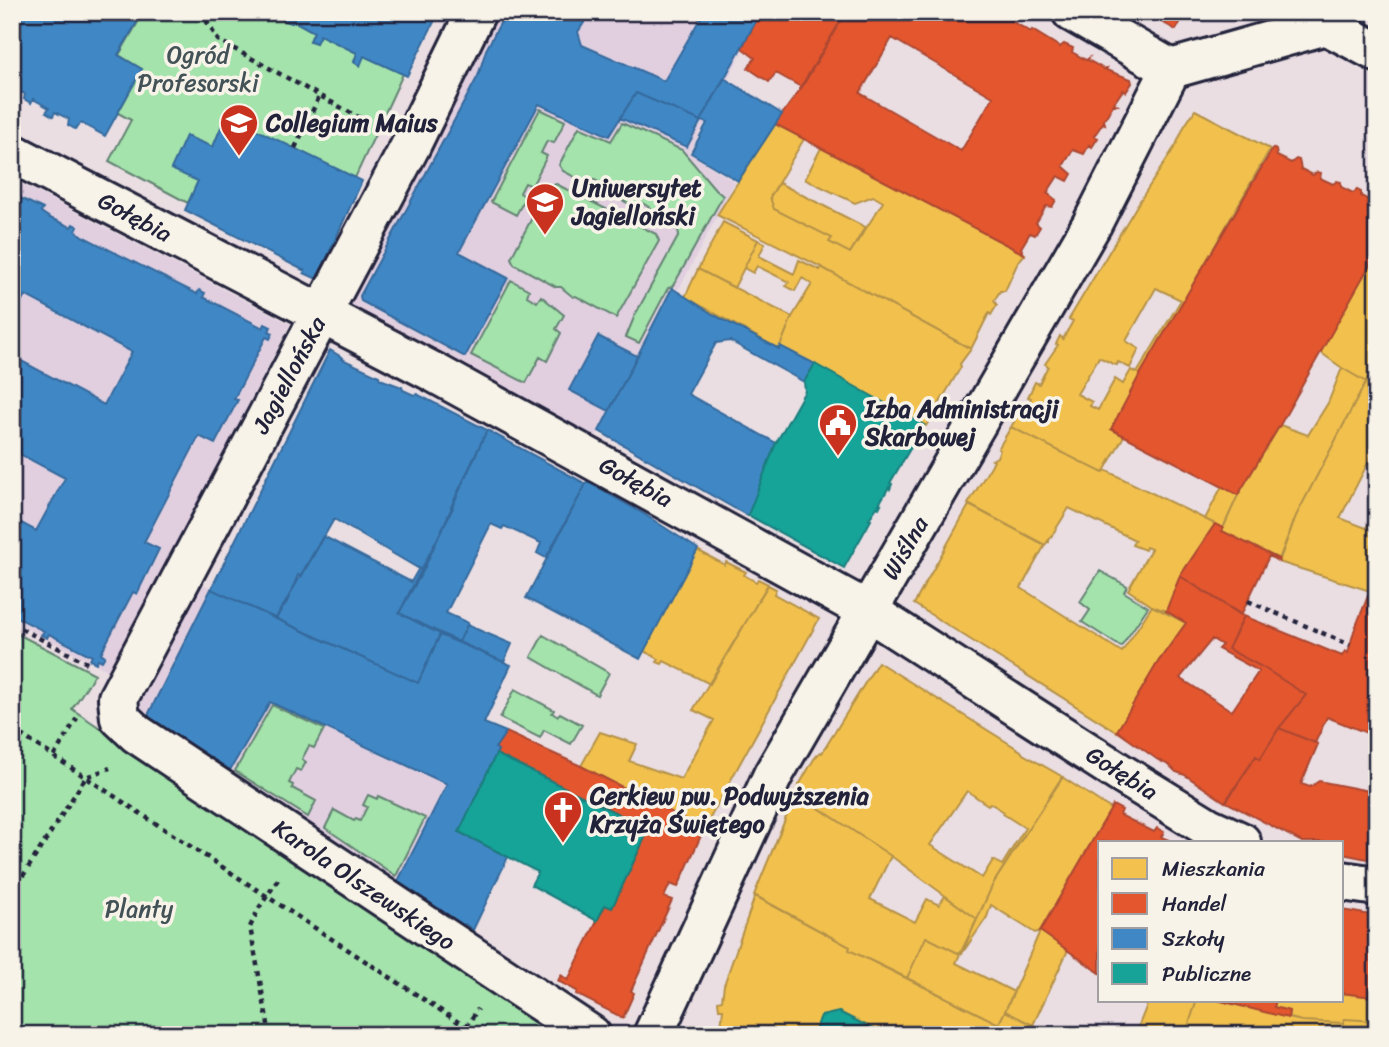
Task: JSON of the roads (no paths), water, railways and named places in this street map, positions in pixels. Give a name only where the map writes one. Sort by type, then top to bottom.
[{"type":"street","name":"Jagiellońska","points":[[137,734],[120,718],[118,698],[125,683],[411,145],[476,12]]},
{"type":"street","points":[[1072,12],[1171,69],[1334,16],[1377,52]]},
{"type":"street","name":"Wiślna","points":[[653,1035],[773,775],[1093,224],[1171,69]]},
{"type":"street","name":"Gołębia","points":[[12,153],[529,424],[868,611],[1120,773],[1208,827],[1239,841]]},
{"type":"street","name":"Karola Olszewskiego","points":[[137,734],[591,1035]]},
{"type":"street","points":[[1344,881],[1377,886]]},
{"type":"place","name":"Collegium Maius","points":[[239,157]]},
{"type":"place","name":"Uniwersytet Jagielloński","points":[[545,236]]},
{"type":"place","name":"Izba Administracji Skarbowej","points":[[838,457]]},
{"type":"place","name":"Cerkiew pw. Podwyższenia Krzyża Świętego","points":[[563,844]]},
{"type":"park label","name":"Ogród Profesorski","points":[[198,69]]},
{"type":"park label","name":"Planty","points":[[139,909]]}]
